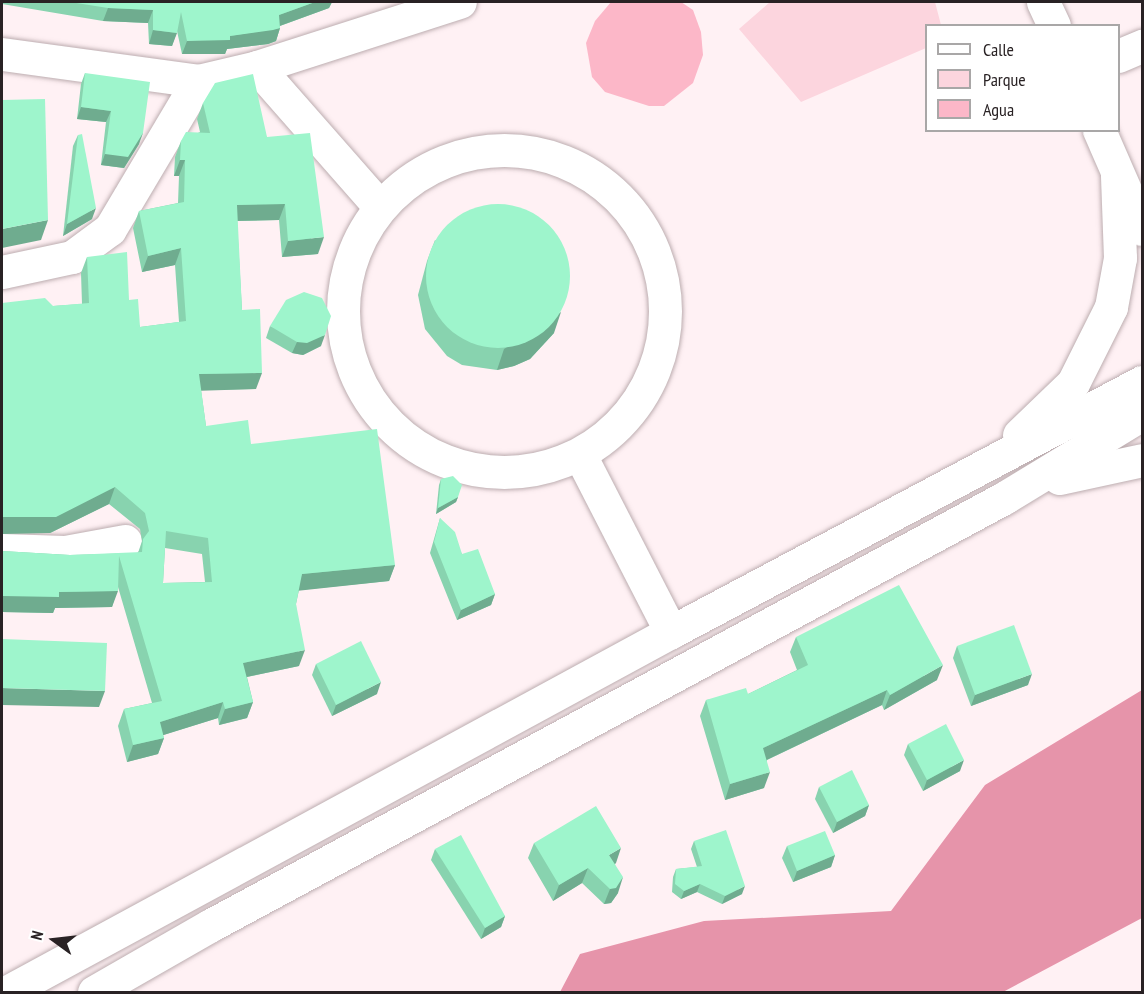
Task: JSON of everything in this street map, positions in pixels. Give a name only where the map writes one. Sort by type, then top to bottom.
[{"type":"main road","points":[[2,54],[198,81],[257,67],[460,2]]},
{"type":"main road","points":[[1043,2],[1053,24]]},
{"type":"main road","points":[[1120,56],[1143,46]]},
{"type":"main road","points":[[257,67],[380,207]]},
{"type":"main road","points":[[2,272],[72,257],[110,229],[198,81]]},
{"type":"main road","points":[[984,466],[1073,383],[1094,346],[1111,307],[1120,258],[1130,177],[1100,132]]},
{"type":"main road","points":[[1112,132],[1130,177],[1143,229]]},
{"type":"main road","points":[[495,149],[538,152],[580,167],[622,201],[643,227],[660,267],[666,311],[660,354],[643,395],[622,421],[580,455],[542,470],[512,473],[462,469],[424,453],[392,429],[366,397],[350,360],[342,320],[345,279],[358,241],[380,207],[413,177],[452,157],[495,149]]},
{"type":"main road","points":[[7,993],[671,632],[1143,382]]},
{"type":"main road","points":[[94,993],[211,925],[1004,498],[1143,414]]},
{"type":"main road","points":[[580,455],[671,632]]},
{"type":"main road","points":[[1004,498],[1068,474],[1143,460]]},
{"type":"main road","points":[[2,550],[65,552],[125,541]]},
{"type":"green space","points":[[770,2],[935,2],[941,24],[925,24],[925,48],[801,102],[739,29]]},
{"type":"shaded area","points":[[1142,690],[1142,918],[1003,992],[560,992],[580,954],[704,921],[891,911],[985,785]]},
{"type":"water","points":[[611,2],[681,2],[693,10],[701,32],[703,55],[693,83],[664,106],[649,106],[605,92],[592,77],[586,43],[595,21]]},
{"type":"building","points":[[70,2],[315,2],[279,15],[280,28],[230,36],[230,40],[187,41],[181,12],[177,33],[153,30],[153,10],[108,8]]},
{"type":"building","points":[[85,73],[150,82],[143,133],[128,157],[105,154],[111,111],[81,107]]},
{"type":"building","points":[[253,74],[267,137],[310,133],[324,237],[288,241],[285,204],[237,205],[242,310],[260,309],[262,373],[199,374],[206,426],[248,420],[251,444],[377,429],[395,565],[302,574],[296,604],[305,650],[243,663],[253,702],[225,709],[223,702],[160,722],[164,738],[133,745],[124,709],[162,701],[119,556],[118,591],[59,592],[59,597],[2,596],[2,551],[70,555],[142,552],[143,539],[149,531],[145,513],[115,487],[56,517],[2,517],[2,303],[45,298],[53,306],[89,303],[87,257],[127,252],[129,300],[138,299],[140,327],[186,321],[181,248],[148,256],[139,211],[184,202],[185,160],[180,160],[181,141],[186,132],[210,133],[203,103],[215,83]],"holes":[[[166,531],[208,538],[212,582],[163,583]]]},
{"type":"building","points":[[45,99],[48,220],[2,229],[2,100]]},
{"type":"building","points":[[82,134],[96,208],[67,224],[78,135]]},
{"type":"building","points":[[498,204],[525,210],[538,216],[549,225],[558,236],[564,249],[570,276],[564,303],[558,316],[549,327],[538,336],[525,342],[498,348],[471,342],[458,336],[447,327],[438,316],[432,303],[426,276],[432,249],[438,236],[447,225],[458,216],[471,210]]},
{"type":"building","points":[[304,292],[322,298],[331,316],[325,335],[307,343],[297,342],[270,326],[286,300]]},
{"type":"building","points":[[453,476],[462,485],[458,497],[438,508],[441,479]]},
{"type":"building","points":[[440,518],[455,532],[462,554],[478,549],[495,594],[461,610],[434,542]]},
{"type":"building","points":[[899,585],[943,665],[890,695],[887,690],[763,748],[770,772],[730,784],[706,700],[746,688],[748,694],[808,665],[796,637]]},
{"type":"building","points":[[1014,625],[1032,674],[975,695],[957,646]]},
{"type":"building","points":[[2,639],[107,643],[105,691],[2,688]]},
{"type":"building","points":[[361,641],[381,682],[336,705],[316,664]]},
{"type":"building","points":[[946,724],[964,760],[927,780],[908,744]]},
{"type":"building","points":[[852,770],[869,805],[837,822],[819,787]]},
{"type":"building","points":[[596,806],[621,848],[609,855],[623,877],[616,888],[610,889],[588,868],[559,885],[534,843]]},
{"type":"building","points":[[726,830],[745,886],[725,896],[700,884],[684,891],[675,884],[676,869],[702,866],[694,841]]},
{"type":"building","points":[[825,831],[835,855],[797,871],[787,846]]},
{"type":"building","points":[[461,835],[505,916],[485,928],[435,849]]}]
